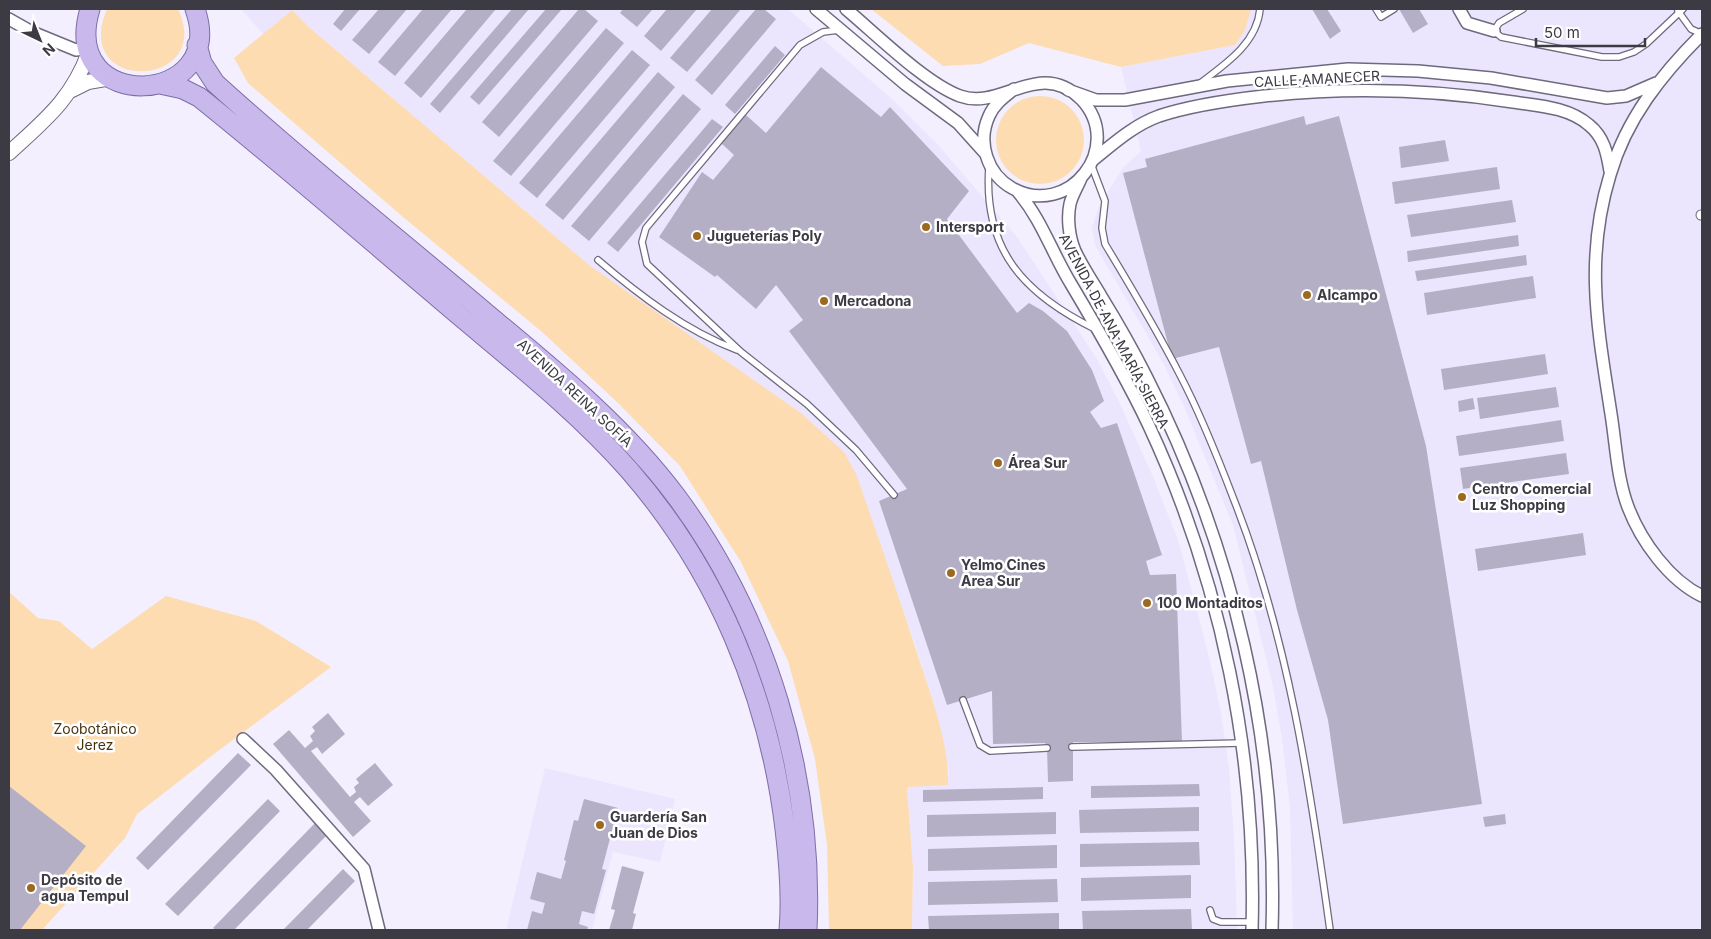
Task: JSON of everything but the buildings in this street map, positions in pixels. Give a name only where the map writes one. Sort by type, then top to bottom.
[{"type":"main road","points":[[86,13],[89,50],[98,67],[111,78],[135,87],[160,84],[180,73],[187,65],[197,46],[198,12]]},
{"type":"main road","name":"AVENIDA REINA SOFÍA","points":[[197,46],[202,63],[215,83],[524,344],[596,409],[640,453],[676,496],[712,549],[741,607],[766,662],[787,729],[800,797],[808,865],[807,930]]},
{"type":"main road","name":"AVENIDA REINA SOFÍA","points":[[160,84],[183,89],[200,97],[363,234],[590,429],[660,508],[695,561],[726,616],[749,670],[770,736],[782,801],[790,869],[789,930]]},
{"type":"street","name":"AVENIDA DE ANA MARÍA SIERRA","points":[[816,9],[905,84],[958,123],[985,152]]},
{"type":"street","name":"AVENIDA DE ANA MARÍA SIERRA","points":[[846,9],[940,88],[961,97],[981,100],[1014,89],[1041,83],[1068,90],[1080,99],[1090,112],[1096,128],[1097,144],[1092,162],[1081,178],[1070,204],[1069,226],[1075,250],[1125,336],[1167,417],[1209,524],[1234,605],[1253,688],[1266,774],[1271,851],[1272,930]]},
{"type":"street","points":[[1459,9],[1467,23],[1494,31]]},
{"type":"street","points":[[9,19],[32,32],[76,50],[89,50],[72,90],[50,115],[9,153]]},
{"type":"street","points":[[1702,34],[1658,82],[1624,138],[1610,173],[1601,207],[1595,244],[1594,280],[1597,322],[1620,477],[1628,508],[1646,543],[1668,568],[1702,596]]},
{"type":"street","name":"CALLE AMANECER","points":[[1068,90],[1096,100],[1125,100],[1279,74],[1348,69],[1491,78],[1607,98],[1626,96],[1658,82]]},
{"type":"street","points":[[72,90],[88,82],[111,78]]},
{"type":"street","name":"AVENIDA DE ANA MARÍA SIERRA","points":[[1014,89],[999,101],[989,116],[984,134],[985,152],[990,165],[1007,185],[1018,192],[1033,209],[1056,259],[1100,331],[1149,426],[1194,540],[1222,636],[1242,743],[1250,810],[1252,926]]},
{"type":"street","name":"CALLE AMANECER","points":[[1092,162],[1136,127],[1152,120],[1230,100],[1348,89],[1416,91],[1485,98],[1556,109],[1573,114],[1588,124],[1600,136],[1607,152],[1610,173]]},
{"type":"street","name":"AVENIDA DE ANA MARÍA SIERRA","points":[[1018,192],[1035,196],[1052,195],[1068,189],[1081,178]]},
{"type":"street","points":[[243,738],[276,770],[364,869],[380,930]]},
{"type":"lane","points":[[1194,88],[1242,48],[1253,32],[1260,9]]},
{"type":"lane","points":[[1376,9],[1381,17],[1394,9]]},
{"type":"lane","points":[[1508,9],[1512,16]]},
{"type":"lane","points":[[1523,9],[1499,23],[1494,31],[1501,37],[1602,56],[1619,57],[1634,52],[1656,34],[1680,10],[1691,29],[1702,34]]},
{"type":"lane","points":[[841,30],[817,35],[800,45],[646,228],[642,242],[648,264],[741,352],[828,424],[856,450],[894,495]]},
{"type":"lane","points":[[1092,162],[1105,201],[1102,228],[1105,244],[1158,335],[1196,410],[1235,501],[1274,621],[1299,734],[1316,829],[1330,930]]},
{"type":"lane","points":[[990,165],[988,192],[991,211],[1003,248],[1017,272],[1041,297],[1062,312],[1100,331]]},
{"type":"lane","points":[[598,260],[618,277],[704,336],[741,352]]},
{"type":"lane","points":[[963,700],[980,746],[990,750],[1047,748]]},
{"type":"lane","points":[[1072,747],[1242,743]]},
{"type":"lane","points":[[1210,910],[1213,918],[1221,922],[1252,926]]},
{"type":"shaded area","name":"Área Sur","points":[[241,9],[788,9],[892,99],[938,145],[1017,237],[1097,359],[1154,479],[1179,543],[1209,657],[1221,713],[1229,769],[1234,839],[1237,930],[912,930],[913,868],[907,786],[948,785],[949,771],[933,702],[914,641],[844,452],[801,413],[589,265],[310,28],[292,10],[263,34]]},
{"type":"shaded area","name":"Centro Comercial Luz Shopping","points":[[1251,9],[1702,9],[1702,930],[1293,930],[1290,808],[1282,738],[1272,682],[1233,525],[1183,404],[1162,361],[1095,245],[1092,228],[1099,207],[1123,168],[1141,151],[1121,67],[1235,45]]},
{"type":"shaded area","name":"Guardería San Juan de Dios","points":[[545,768],[675,799],[660,862],[613,852],[592,930],[506,930]]},
{"type":"green space","points":[[107,9],[178,9],[184,35],[178,55],[162,67],[143,71],[123,68],[108,57],[101,37]]},
{"type":"green space","points":[[871,9],[1251,9],[1245,30],[1235,45],[1121,67],[1029,43],[980,64],[943,66]]},
{"type":"green space","points":[[292,10],[310,28],[589,265],[801,413],[844,452],[856,474],[896,590],[934,705],[946,754],[948,785],[907,787],[913,868],[912,930],[829,930],[827,845],[815,759],[788,661],[741,562],[680,466],[617,402],[541,331],[403,217],[248,83],[234,58]]},
{"type":"green space","points":[[1040,96],[1057,99],[1071,109],[1081,123],[1084,140],[1081,157],[1071,171],[1057,181],[1040,184],[1023,181],[1009,171],[999,157],[996,140],[999,123],[1009,109],[1023,99]]},
{"type":"green space","name":"Zoobotánico Jerez","points":[[9,592],[38,618],[59,621],[92,649],[166,596],[256,621],[331,667],[137,814],[125,838],[42,930],[9,930]]},
{"type":"place","name":"Intersport","points":[[926,227]]},
{"type":"place","name":"Jugueterías Poly","points":[[697,236]]},
{"type":"place","name":"Alcampo","points":[[1307,295]]},
{"type":"place","name":"Mercadona","points":[[824,301]]},
{"type":"place","name":"Área Sur","points":[[998,463]]},
{"type":"place","name":"Centro Comercial Luz Shopping","points":[[1462,497]]},
{"type":"place","name":"Yelmo Cines Area Sur","points":[[951,573]]},
{"type":"place","name":"100 Montaditos","points":[[1147,603]]},
{"type":"place","name":"Guardería San Juan de Dios","points":[[600,825]]},
{"type":"place","name":"Depósito de agua Tempul","points":[[31,888]]}]
